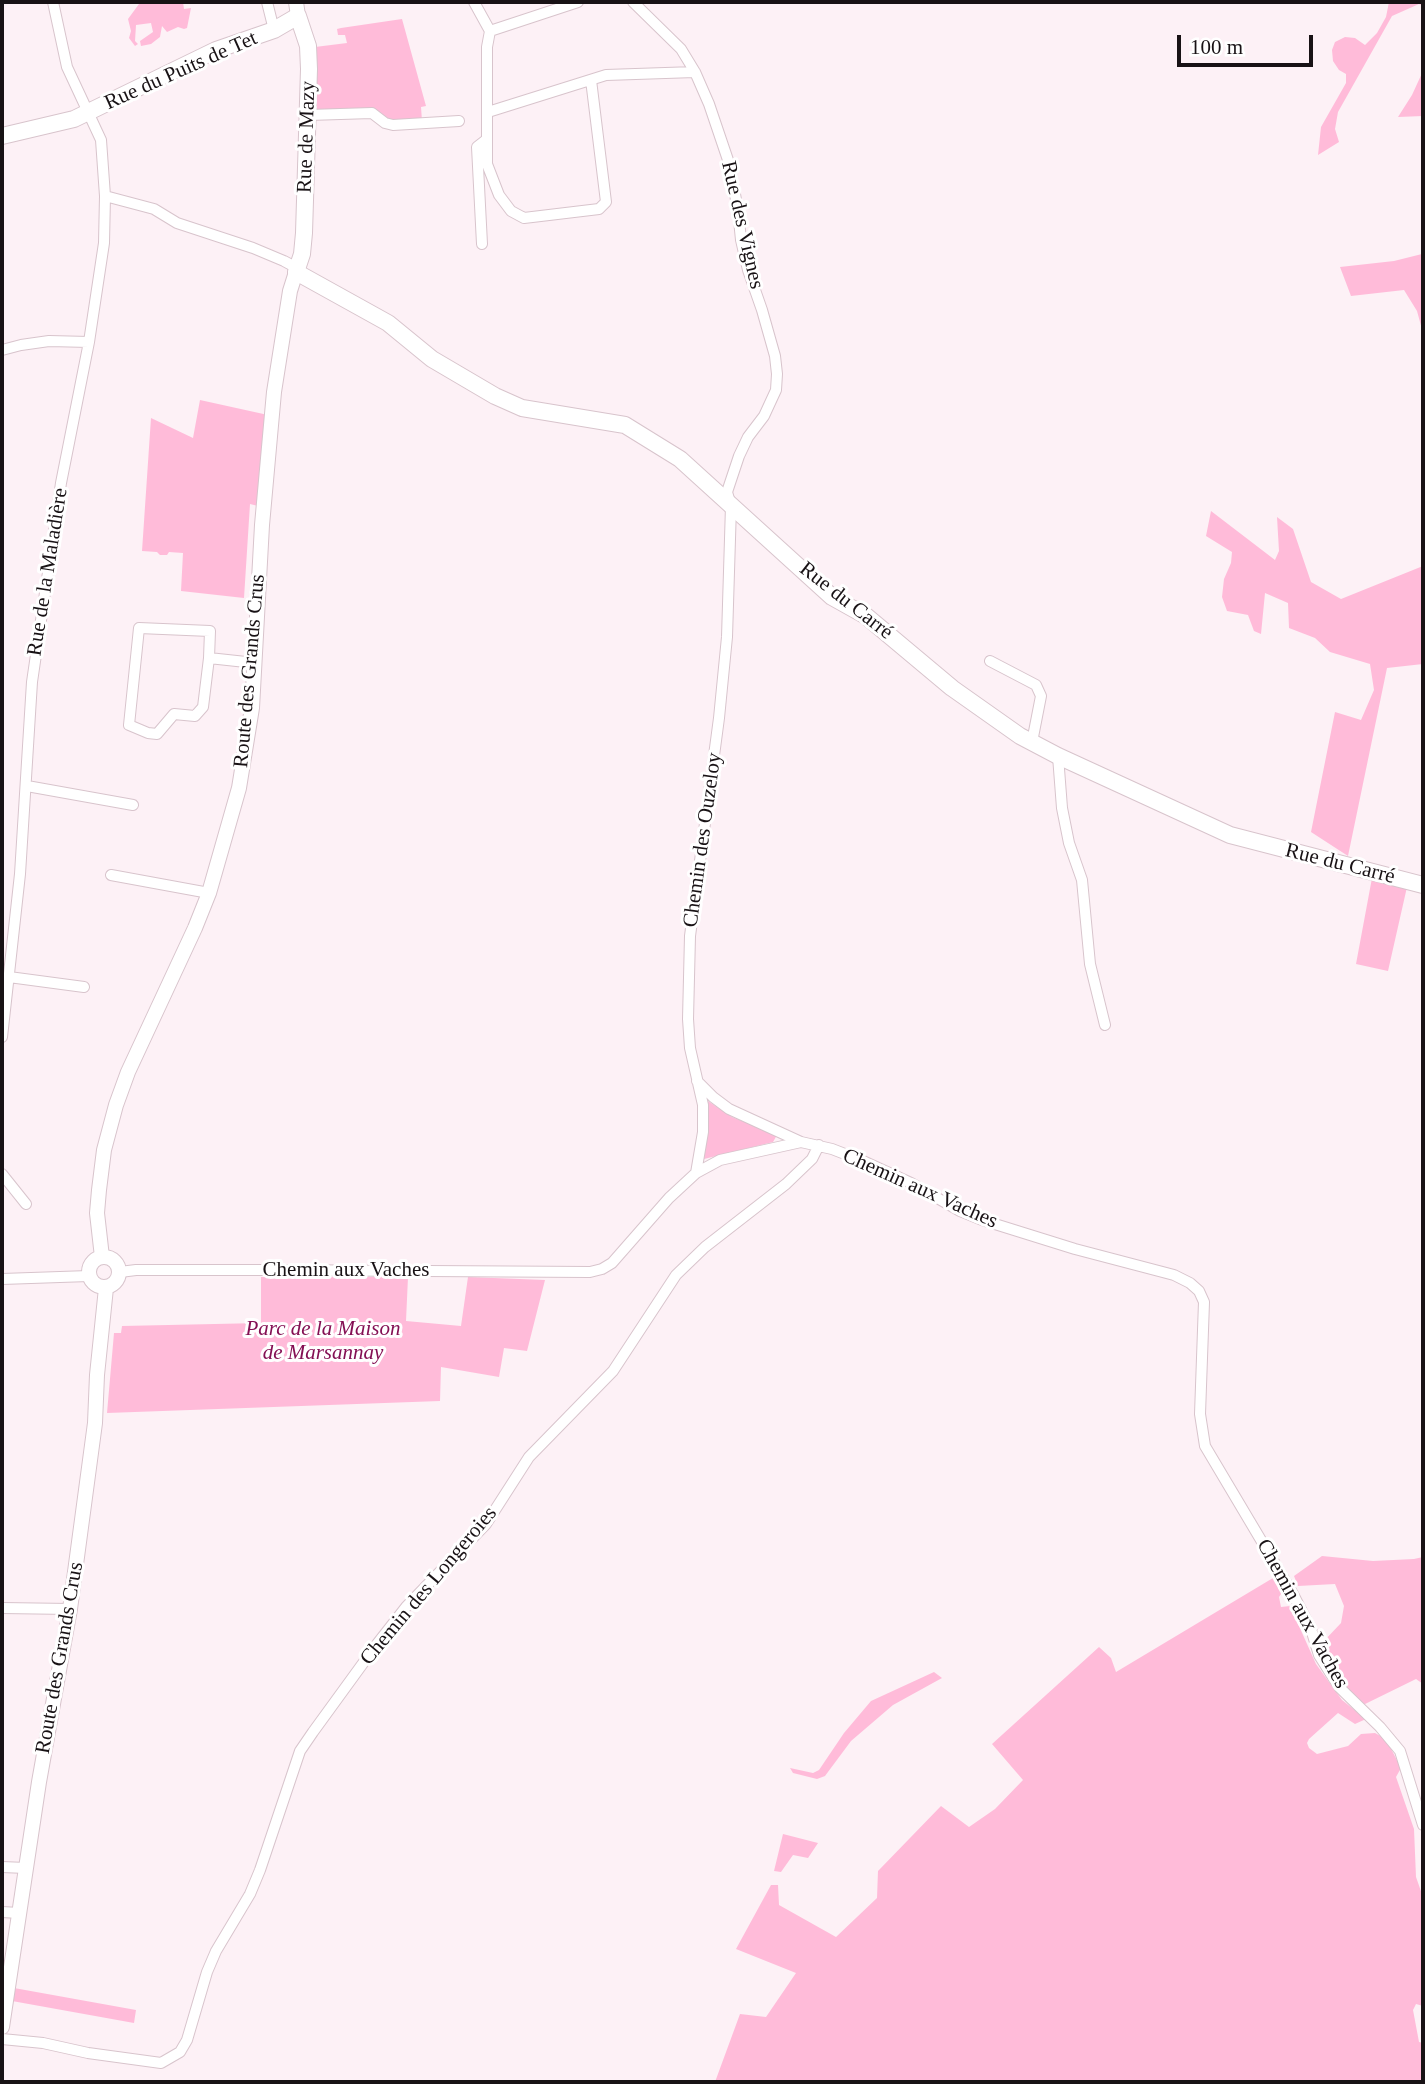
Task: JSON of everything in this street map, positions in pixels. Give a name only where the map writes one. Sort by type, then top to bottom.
[{"type":"main road","name":"Rue du Puits de Tet","points":[[2,136],[74,119],[88,113],[216,50],[274,30],[297,9]]},
{"type":"main road","name":"Rue de Mazy","points":[[296,270],[302,254],[304,233],[309,115],[308,46],[297,9]]},
{"type":"main road","name":"Rue du Carré","points":[[296,270],[388,323],[432,359],[495,396],[522,408],[625,425],[680,458],[832,597],[866,616],[952,688],[1020,736],[1230,835],[1423,885]]},
{"type":"street","name":"Rue de la Maladière","points":[[2,1037],[27,786],[32,682],[61,483],[89,342],[104,243],[105,196],[101,140],[67,67],[53,2]]},
{"type":"street","points":[[267,2],[274,30]]},
{"type":"street","points":[[474,2],[490,31],[486,47],[487,164],[499,195],[511,211],[524,218],[598,209],[606,202],[591,80]]},
{"type":"street","points":[[490,31],[578,2]]},
{"type":"street","name":"Rue des Vignes","points":[[633,2],[681,48],[709,104],[729,163],[748,270],[775,356],[776,390],[764,416],[738,456],[727,492],[732,506]]},
{"type":"street","points":[[488,112],[606,75],[695,72]]},
{"type":"street","points":[[309,115],[372,113],[385,123],[393,125],[459,121]]},
{"type":"street","points":[[482,244],[477,147],[486,140]]},
{"type":"street","points":[[105,196],[154,209],[177,223],[253,248],[284,261],[296,270]]},
{"type":"street","name":"Route des Grands Crus","points":[[102,1257],[97,1213],[99,1190],[104,1150],[116,1105],[128,1072],[179,965],[209,892],[239,788],[252,708],[262,525],[274,392],[290,291],[296,270]]},
{"type":"street","points":[[2,351],[49,341],[89,342]]},
{"type":"street","name":"Chemin des Ouzeloy","points":[[696,1173],[703,1132],[702,1105],[690,1048],[688,1019],[690,936],[727,637],[732,506]]},
{"type":"street","points":[[139,628],[210,631],[209,658],[203,707],[195,716],[174,714],[157,734],[129,725],[139,628]]},
{"type":"street","points":[[209,658],[255,663]]},
{"type":"street","points":[[990,661],[1036,685],[1041,696],[1032,742]]},
{"type":"street","points":[[1058,756],[1062,808],[1069,844],[1082,880],[1090,964],[1105,1025]]},
{"type":"street","points":[[27,786],[133,806]]},
{"type":"street","points":[[111,875],[209,892]]},
{"type":"street","points":[[9,977],[84,987]]},
{"type":"street","points":[[697,1081],[729,1108],[801,1142]]},
{"type":"street","name":"Chemin aux Vaches","points":[[120,1272],[590,1272],[612,1263],[669,1198],[696,1173],[720,1160],[801,1142],[819,1145],[863,1161],[971,1215],[1075,1249],[1174,1275],[1190,1283],[1199,1291],[1205,1302],[1200,1414],[1205,1446],[1293,1594],[1311,1629],[1319,1655],[1331,1675],[1400,1751],[1423,1825]]},
{"type":"street","name":"Chemin des Longeroies","points":[[2,2039],[43,2043],[88,2053],[160,2063],[180,2052],[187,2040],[207,1972],[216,1951],[250,1894],[300,1751],[313,1732],[406,1608],[486,1524],[529,1457],[613,1371],[676,1275],[705,1247],[786,1184],[812,1158],[819,1145]]},
{"type":"street","points":[[2,1174],[26,1205]]},
{"type":"street","points":[[102,1257],[114,1261],[120,1272],[116,1282],[106,1288],[94,1284],[89,1276],[90,1266],[97,1258],[102,1257]]},
{"type":"street","points":[[2,1279],[89,1276]]},
{"type":"street","name":"Route des Grands Crus","points":[[2,2027],[39,1782],[70,1609],[95,1423],[106,1288]]},
{"type":"street","points":[[2,1608],[70,1609]]},
{"type":"street","points":[[2,1867],[26,1868]]},
{"type":"street","points":[[2,1912],[19,1913]]},
{"type":"green space","points":[[183,2],[184,9],[191,8],[187,28],[178,27],[167,32],[162,26],[160,37],[151,44],[141,46],[140,41],[153,32],[151,23],[136,25],[135,41],[138,44],[135,46],[129,38],[131,31],[128,19],[139,4]]},
{"type":"green space","points":[[1389,2],[1423,2],[1423,6],[1419,4],[1392,16],[1338,112],[1335,129],[1339,142],[1318,155],[1321,127],[1346,83],[1346,74],[1339,70],[1333,61],[1332,50],[1335,42],[1345,37],[1355,38],[1365,45],[1377,33],[1386,17]]},
{"type":"green space","points":[[402,19],[426,106],[421,107],[422,121],[388,121],[373,111],[314,113],[315,47],[347,43],[345,35],[338,35],[337,29]]},
{"type":"green space","points":[[1423,71],[1423,116],[1398,117],[1412,95]]},
{"type":"green space","points":[[1423,248],[1423,333],[1417,311],[1404,290],[1351,296],[1340,267],[1394,261],[1422,254]]},
{"type":"green space","points":[[200,400],[268,415],[258,506],[250,504],[244,598],[181,591],[183,553],[169,552],[167,555],[160,555],[157,552],[142,551],[151,418],[193,438]]},
{"type":"green space","points":[[1211,511],[1275,560],[1279,551],[1277,517],[1293,529],[1311,582],[1341,599],[1423,566],[1423,664],[1387,668],[1348,856],[1311,832],[1335,712],[1361,720],[1374,690],[1370,664],[1330,652],[1315,638],[1289,628],[1288,603],[1265,593],[1261,634],[1254,631],[1248,615],[1227,611],[1222,597],[1232,552],[1206,536]]},
{"type":"green space","points":[[1372,878],[1407,887],[1388,971],[1356,964]]},
{"type":"green space","points":[[708,1101],[732,1117],[777,1135],[773,1142],[704,1159]]},
{"type":"green space","name":"Parc de la Maison de Marsannay","points":[[261,1277],[408,1277],[406,1321],[461,1326],[468,1277],[545,1280],[527,1351],[504,1348],[499,1377],[441,1367],[440,1401],[107,1413],[114,1333],[121,1333],[122,1326],[261,1323]]},
{"type":"green space","points":[[1322,1556],[1373,1561],[1423,1557],[1423,1684],[1416,1679],[1361,1706],[1347,1691],[1329,1661],[1323,1642],[1341,1623],[1344,1606],[1335,1584],[1298,1586],[1294,1576]]},
{"type":"green space","points":[[1278,1575],[1283,1591],[1279,1597],[1281,1607],[1290,1606],[1316,1664],[1342,1700],[1366,1719],[1355,1724],[1338,1713],[1309,1739],[1309,1748],[1317,1754],[1348,1746],[1361,1734],[1375,1733],[1386,1739],[1401,1768],[1396,1777],[1414,1829],[1416,1877],[1423,1897],[1423,2006],[1416,2004],[1413,2010],[1419,2042],[1423,2043],[1423,2082],[715,2082],[740,2014],[766,2017],[796,1973],[736,1949],[771,1885],[778,1885],[779,1905],[836,1937],[877,1898],[878,1871],[941,1806],[969,1827],[995,1809],[1023,1780],[992,1744],[1099,1647],[1111,1658],[1116,1672]]},
{"type":"green space","points":[[934,1672],[942,1678],[893,1705],[851,1741],[825,1776],[817,1779],[793,1773],[790,1768],[813,1773],[819,1770],[844,1733],[871,1701]]},
{"type":"green space","points":[[783,1834],[818,1843],[808,1858],[793,1855],[781,1872],[774,1871]]},
{"type":"green space","points":[[14,1988],[136,2010],[134,2023],[12,2001]]}]
